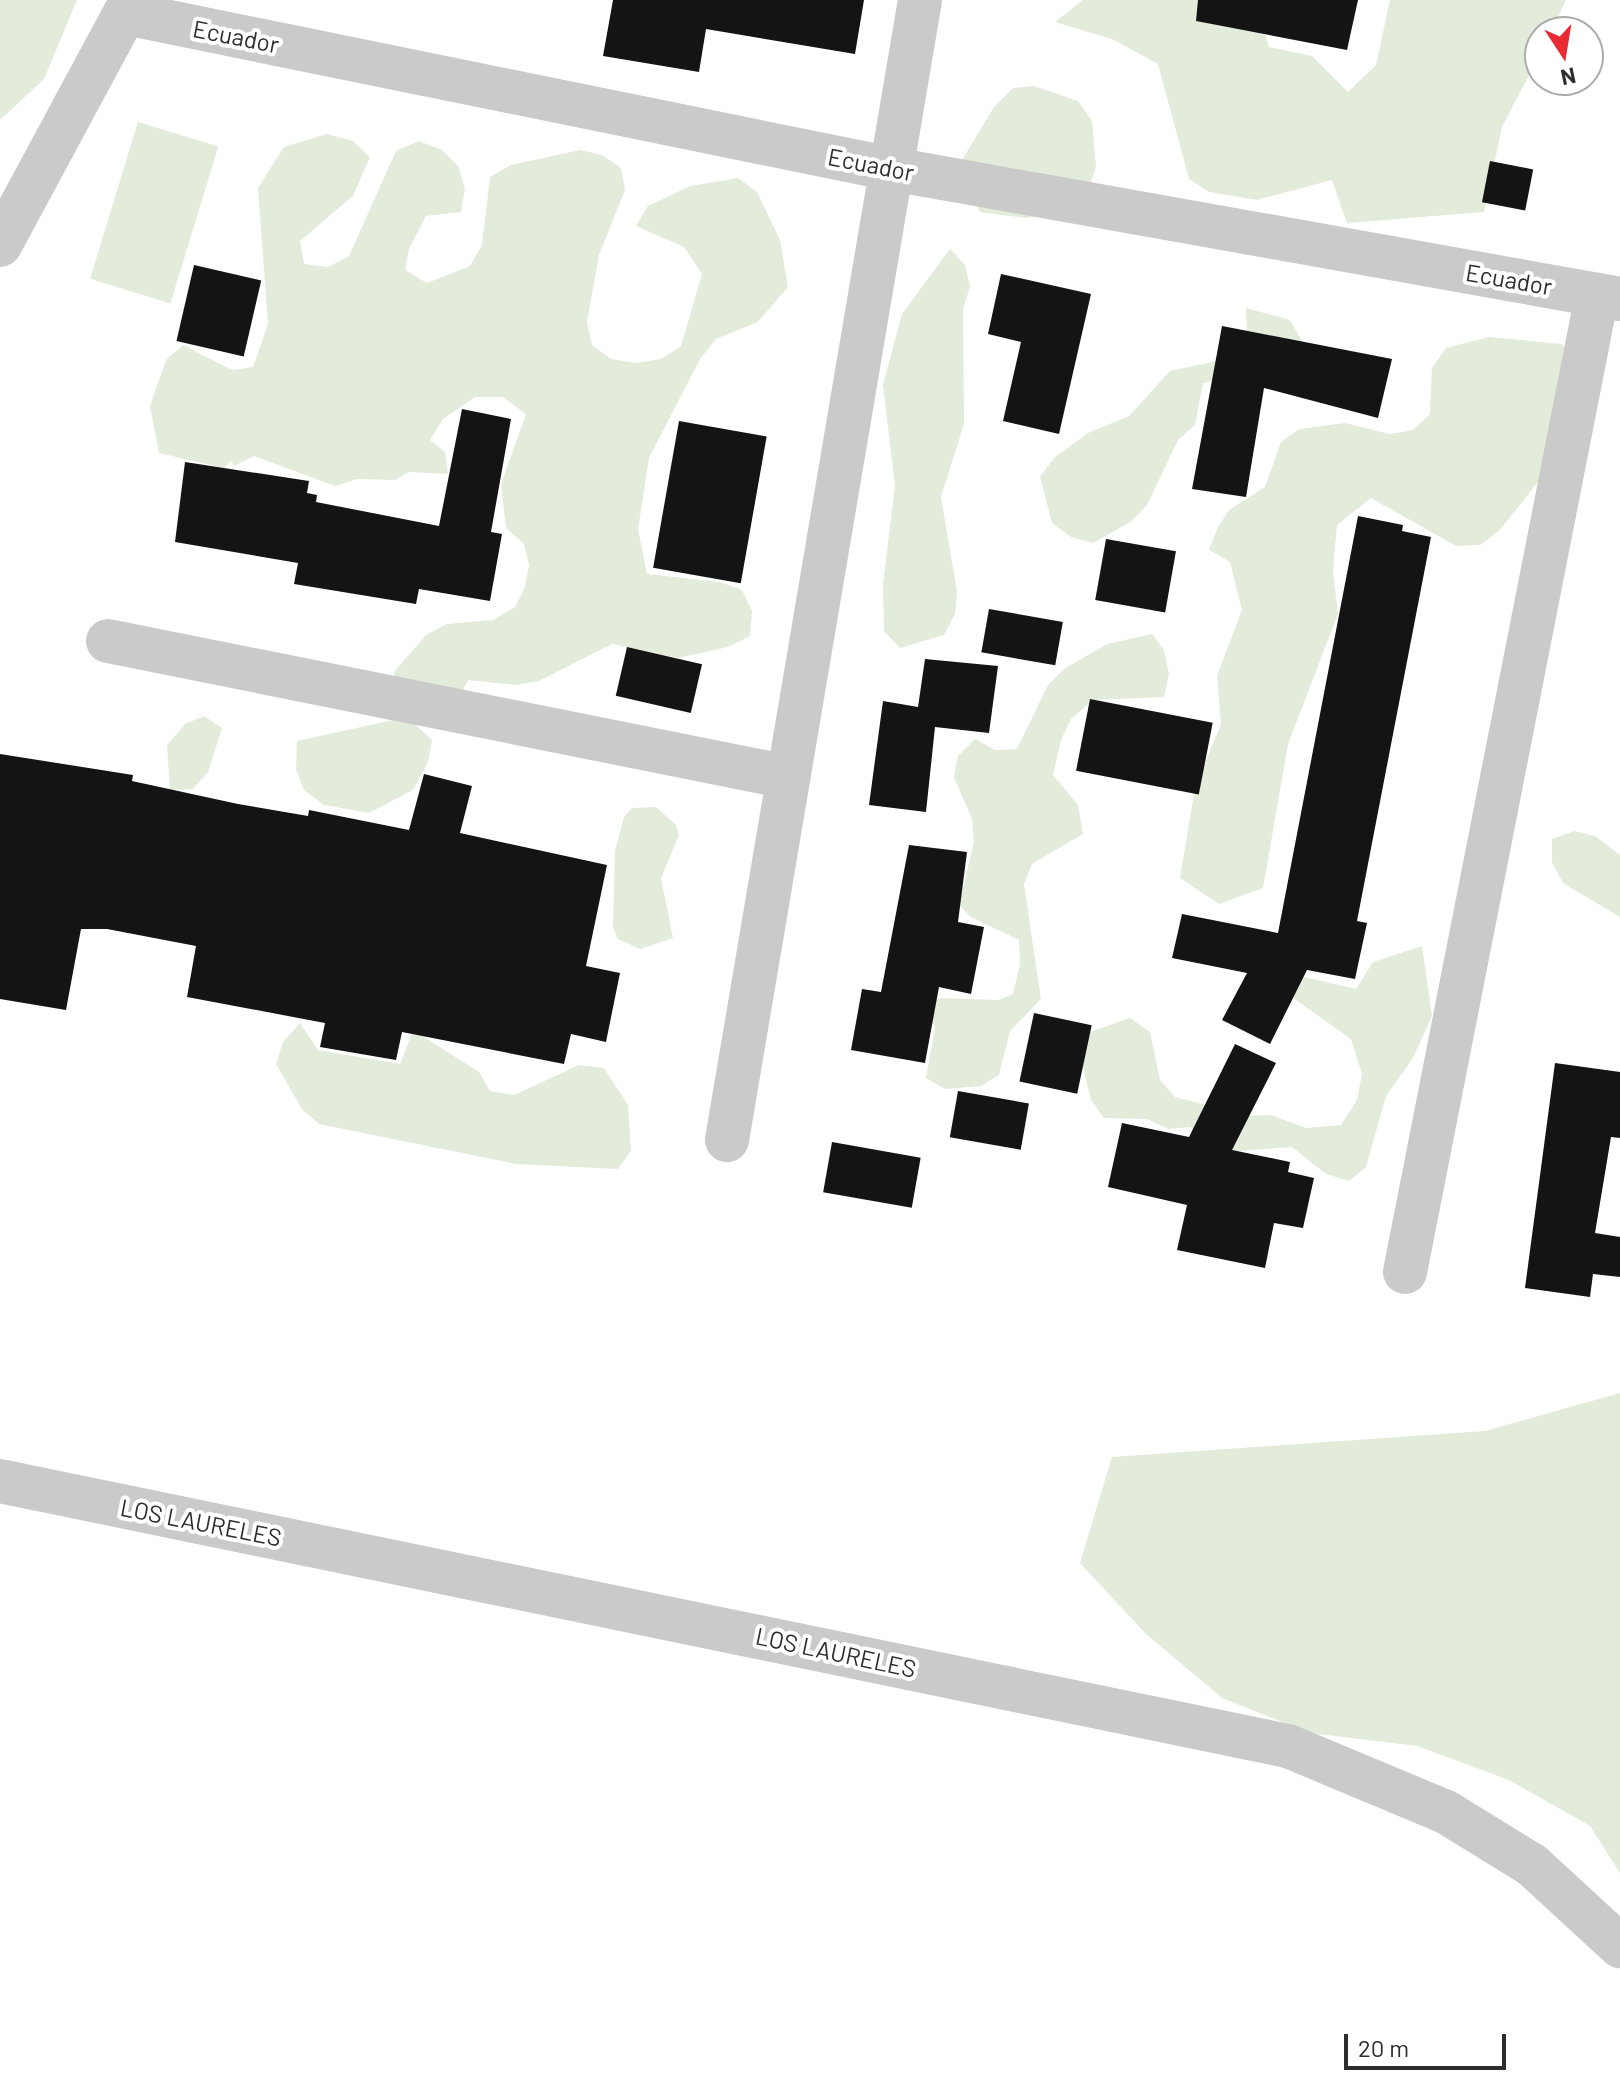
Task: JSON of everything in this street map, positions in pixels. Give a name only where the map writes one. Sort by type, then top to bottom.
[{"type":"street","points":[[727,1140],[920,0]]},
{"type":"street","points":[[0,245],[129,7]]},
{"type":"street","name":"Ecuador","points":[[129,7],[892,169],[1609,297]]},
{"type":"street","points":[[1405,1272],[1609,297]]},
{"type":"street","points":[[108,641],[788,777]]},
{"type":"street","name":"LOS LAURELES","points":[[0,1481],[1288,1746],[1446,1812],[1532,1865],[1620,1946]]},
{"type":"green space","points":[[0,0],[77,0],[44,79],[0,120]]},
{"type":"green space","points":[[1083,0],[1254,0],[1269,47],[1312,56],[1348,92],[1376,65],[1390,0],[1566,0],[1558,16],[1524,16],[1524,85],[1502,127],[1484,212],[1347,223],[1332,180],[1257,200],[1209,192],[1189,179],[1158,64],[1112,39],[1055,22]]},
{"type":"green space","points":[[1034,86],[1078,101],[1092,121],[1096,167],[1088,191],[1072,210],[1026,218],[980,212],[956,170],[994,107],[1013,88]]},
{"type":"green space","points":[[138,122],[218,147],[170,303],[90,279]]},
{"type":"green space","points":[[327,134],[353,141],[370,157],[353,196],[300,241],[304,264],[328,267],[349,256],[396,151],[419,141],[442,150],[458,166],[465,189],[461,212],[426,216],[409,249],[405,270],[427,283],[470,266],[482,245],[490,177],[511,165],[580,150],[602,155],[621,168],[625,190],[599,255],[587,322],[592,345],[611,359],[636,363],[661,359],[681,346],[702,274],[684,247],[636,226],[648,206],[690,186],[738,178],[757,192],[780,240],[788,287],[758,322],[716,339],[700,359],[649,458],[638,529],[647,574],[720,582],[742,590],[752,611],[750,636],[728,647],[678,658],[612,644],[539,681],[516,685],[468,680],[458,700],[397,695],[394,672],[426,635],[447,624],[493,620],[515,607],[525,587],[529,565],[524,544],[506,528],[501,484],[526,414],[503,397],[475,397],[443,419],[430,440],[445,452],[448,474],[409,472],[395,480],[357,479],[335,486],[254,456],[234,466],[231,461],[224,468],[159,453],[150,406],[166,360],[183,345],[232,370],[253,367],[268,324],[258,188],[284,147]]},
{"type":"green space","points":[[950,249],[965,265],[970,287],[963,309],[964,424],[941,497],[957,592],[955,614],[944,635],[900,648],[884,631],[883,584],[895,486],[883,385],[902,314]]},
{"type":"green space","points":[[1246,308],[1290,320],[1302,341],[1300,364],[1203,383],[1195,425],[1178,440],[1147,505],[1132,521],[1093,543],[1071,537],[1052,523],[1040,477],[1054,458],[1088,433],[1129,416],[1170,371],[1240,356],[1247,336]]},
{"type":"green space","points":[[1489,337],[1562,344],[1576,362],[1561,453],[1499,531],[1480,545],[1456,546],[1371,498],[1337,525],[1333,571],[1338,614],[1288,744],[1263,888],[1219,904],[1180,878],[1195,788],[1221,724],[1217,676],[1242,610],[1230,562],[1209,550],[1217,529],[1229,510],[1265,487],[1281,442],[1299,429],[1345,423],[1390,434],[1413,430],[1430,414],[1432,368],[1446,348]]},
{"type":"green space","points":[[1152,634],[1164,650],[1169,674],[1164,697],[1093,700],[1071,719],[1061,740],[1053,775],[1078,805],[1083,834],[1032,864],[1024,884],[1041,999],[1010,1031],[999,1075],[981,1086],[945,1089],[926,1078],[935,1027],[923,1007],[940,998],[999,1000],[1013,994],[1020,964],[1019,940],[971,917],[959,905],[974,842],[972,819],[954,777],[958,756],[975,739],[995,750],[1017,749],[1048,685],[1064,669],[1107,644]]},
{"type":"green space","points":[[204,716],[222,728],[208,772],[193,789],[170,790],[167,745],[185,724]]},
{"type":"green space","points":[[407,717],[432,740],[428,762],[413,790],[369,813],[324,805],[304,790],[296,769],[297,741]]},
{"type":"green space","points":[[656,807],[676,825],[679,835],[661,878],[673,938],[640,949],[618,939],[613,928],[615,851],[624,817],[632,808]]},
{"type":"green space","points":[[1574,831],[1595,836],[1620,855],[1620,917],[1563,883],[1552,862],[1552,839]]},
{"type":"green space","points":[[1422,946],[1432,1016],[1413,1058],[1386,1096],[1366,1167],[1349,1181],[1326,1174],[1292,1147],[1228,1152],[1190,1127],[1168,1129],[1147,1119],[1104,1118],[1091,1100],[1080,1055],[1087,1033],[1130,1018],[1150,1032],[1160,1080],[1175,1097],[1248,1116],[1271,1115],[1306,1128],[1341,1125],[1357,1100],[1362,1074],[1351,1039],[1286,993],[1296,975],[1356,989],[1373,962]]},
{"type":"green space","points":[[300,1023],[318,1050],[400,1064],[413,1030],[479,1072],[490,1091],[514,1095],[579,1065],[604,1068],[628,1105],[631,1151],[618,1169],[516,1164],[319,1124],[302,1109],[276,1064],[283,1042]]},
{"type":"green space","points":[[1620,1393],[1620,1873],[1590,1826],[1509,1780],[1417,1746],[1310,1733],[1222,1698],[1145,1633],[1080,1563],[1112,1457],[1485,1431]]},
{"type":"building","points":[[613,0],[864,0],[855,54],[706,29],[699,72],[603,56]]},
{"type":"building","points":[[1198,0],[1358,0],[1347,50],[1196,21]]},
{"type":"building","points":[[1490,161],[1533,169],[1525,211],[1482,202]]},
{"type":"building","points":[[194,265],[261,281],[244,357],[176,341]]},
{"type":"building","points":[[1001,274],[1091,294],[1059,434],[1003,421],[1021,342],[988,334]]},
{"type":"building","points":[[1222,326],[1392,359],[1378,418],[1264,388],[1246,497],[1192,489]]},
{"type":"building","points":[[462,409],[511,419],[491,532],[502,534],[490,601],[419,589],[416,604],[294,584],[298,563],[175,542],[185,462],[309,481],[307,493],[317,495],[316,502],[439,526]]},
{"type":"building","points":[[679,421],[767,436],[741,583],[653,568]]},
{"type":"building","points":[[1358,516],[1403,525],[1402,531],[1431,537],[1357,921],[1367,923],[1355,979],[1307,970],[1270,1044],[1222,1020],[1247,973],[1172,958],[1182,914],[1278,933]]},
{"type":"building","points":[[1106,539],[1176,551],[1165,612],[1095,600]]},
{"type":"building","points":[[989,609],[1063,622],[1055,665],[981,652]]},
{"type":"building","points":[[627,647],[702,664],[691,713],[616,696]]},
{"type":"building","points":[[925,659],[998,666],[989,733],[935,727],[926,812],[869,805],[883,701],[918,707]]},
{"type":"building","points":[[1090,699],[1213,723],[1199,795],[1076,771]]},
{"type":"building","points":[[0,754],[133,775],[132,781],[238,804],[308,816],[309,810],[409,830],[424,774],[472,786],[460,833],[607,865],[586,966],[620,973],[606,1042],[571,1034],[564,1064],[402,1032],[396,1060],[320,1047],[325,1023],[187,997],[196,946],[107,929],[81,929],[66,1010],[0,999]]},
{"type":"building","points":[[909,845],[967,852],[958,922],[984,927],[971,994],[939,987],[925,1063],[851,1050],[862,989],[881,992]]},
{"type":"building","points":[[1034,1013],[1092,1025],[1077,1094],[1019,1081]]},
{"type":"building","points":[[1235,1044],[1276,1063],[1232,1150],[1290,1162],[1288,1172],[1314,1178],[1303,1228],[1274,1223],[1265,1268],[1177,1250],[1187,1205],[1108,1187],[1122,1123],[1189,1137]]},
{"type":"building","points":[[1555,1063],[1620,1072],[1620,1138],[1611,1137],[1595,1233],[1620,1237],[1620,1277],[1593,1274],[1590,1297],[1525,1288]]},
{"type":"building","points":[[958,1091],[1029,1104],[1021,1150],[950,1137]]},
{"type":"building","points":[[832,1142],[921,1158],[912,1208],[823,1192]]}]
